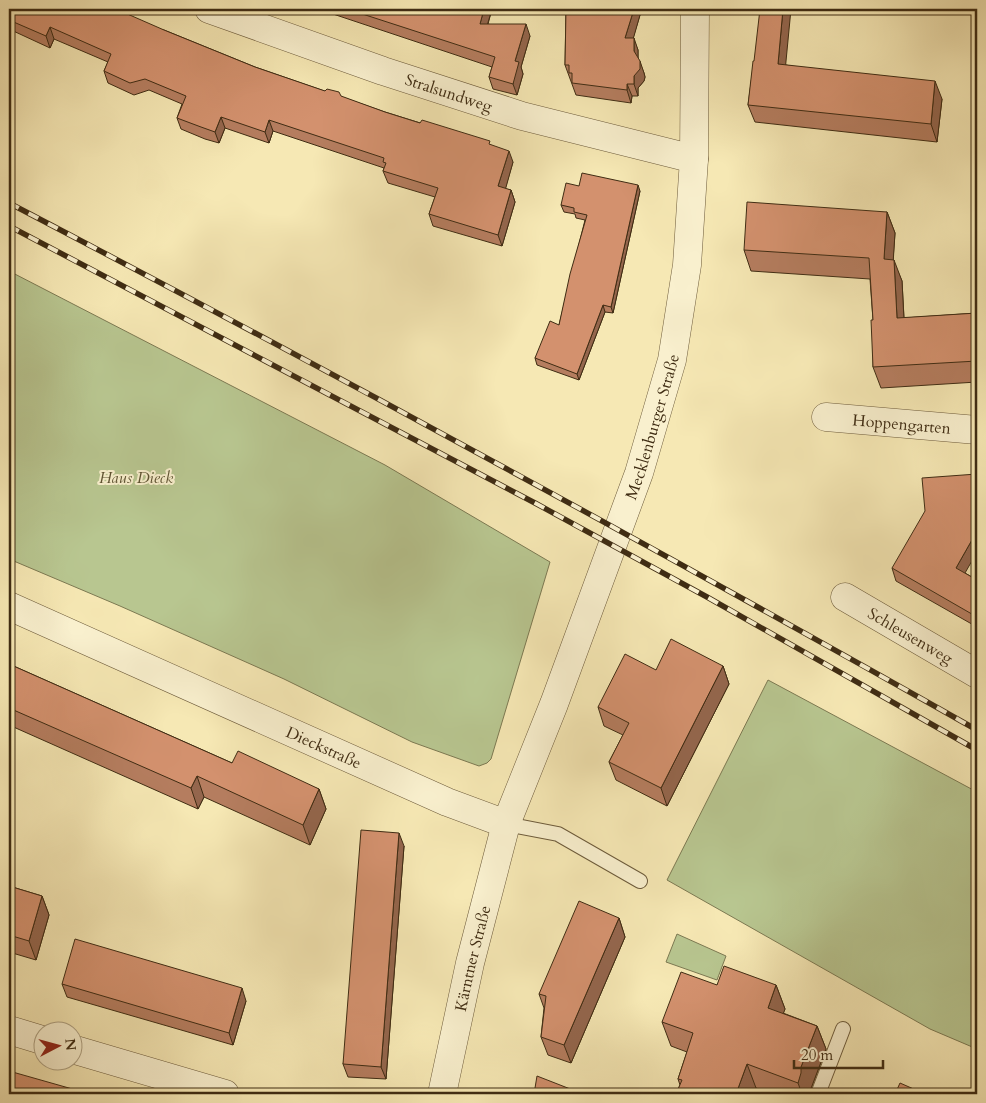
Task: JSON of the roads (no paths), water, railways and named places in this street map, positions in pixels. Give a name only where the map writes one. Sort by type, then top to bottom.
[{"type":"street","name":"Stralsundweg","points":[[210,9],[383,71],[522,116],[694,159]]},
{"type":"street","name":"Mecklenburger Straße","points":[[506,824],[554,704],[639,473],[672,360],[687,265],[694,159],[695,9]]},
{"type":"street","name":"Hoppengarten","points":[[826,417],[977,430]]},
{"type":"street","name":"Schleusenweg","points":[[844,596],[977,674]]},
{"type":"street","name":"Dieckstraße","points":[[9,606],[447,802],[506,824]]},
{"type":"street","name":"Kärntner Straße","points":[[442,1094],[470,963],[506,824]]},
{"type":"street","points":[[9,1030],[32,1037]]},
{"type":"street","points":[[82,1052],[225,1094]]},
{"type":"lane","name":"Dieckstraße","points":[[506,824],[558,834],[640,881]]},
{"type":"lane","points":[[818,1094],[843,1028]]},
{"type":"railway","points":[[9,203],[495,462],[977,730]]},
{"type":"railway","points":[[9,226],[535,503],[707,597],[977,750]]},
{"type":"park label","name":"Haus Dieck","points":[[136,477]]}]
